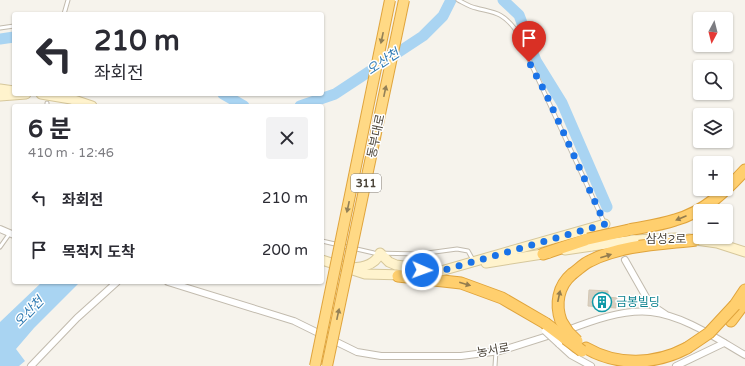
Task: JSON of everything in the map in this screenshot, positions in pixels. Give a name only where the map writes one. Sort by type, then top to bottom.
[{"type":"highway","name":"동부대로","points":[[315,366],[390,0]]},
{"type":"highway","name":"동부대로","points":[[327,366],[404,0]]},
{"type":"highway","points":[[543,254],[590,242],[632,235],[676,220],[702,209],[725,192],[745,170]]},
{"type":"highway","points":[[618,366],[599,361],[584,349],[561,321],[558,310],[559,294],[565,280],[590,261],[612,254],[636,248],[693,240]]},
{"type":"highway","points":[[398,276],[461,283],[502,298],[534,315],[545,327],[584,349],[606,357],[631,362],[659,359],[690,351],[740,303]]},
{"type":"highway","points":[[658,366],[675,361],[690,351],[710,341],[731,321],[745,290]]},
{"type":"main road","points":[[0,90],[12,92]]},
{"type":"main road","points":[[0,96],[12,95]]},
{"type":"main road","points":[[53,96],[71,99],[86,104]]},
{"type":"main road","points":[[345,268],[368,265],[374,262],[380,253],[389,262],[396,265],[441,271],[605,224]]},
{"type":"main road","name":"삼성2로","points":[[632,235],[693,240]]},
{"type":"main road","name":"삼성2로","points":[[720,244],[745,252]]},
{"type":"main road","points":[[324,261],[365,274],[398,276],[441,271],[543,254]]},
{"type":"street","points":[[0,229],[12,234]]},
{"type":"street","points":[[625,260],[650,304],[668,316]]},
{"type":"street","points":[[31,366],[77,318],[114,284]]},
{"type":"street","name":"농서로","points":[[174,284],[294,321],[357,352],[381,356],[461,356],[496,351],[537,341],[577,326],[619,315],[640,312],[651,312],[686,322],[745,355]]},
{"type":"street","points":[[640,312],[650,304]]},
{"type":"street","points":[[545,327],[559,344],[571,354],[591,366]]},
{"type":"street","points":[[676,366],[724,343]]},
{"type":"lane","points":[[65,12],[68,0]]},
{"type":"lane","points":[[458,0],[470,6],[498,13],[515,28],[605,224]]},
{"type":"lane","points":[[0,28],[12,26]]},
{"type":"lane","points":[[0,248],[12,234]]},
{"type":"lane","points":[[324,241],[380,253],[420,254],[457,249],[468,250],[474,261]]},
{"type":"lane","points":[[495,366],[496,351]]},
{"type":"water","points":[[40,284],[78,284],[34,328],[16,349],[25,361],[19,366],[0,366],[0,322]]},
{"type":"building","name":"금봉빌딩","points":[[589,290],[608,291],[608,297],[617,298],[616,308],[588,306]]},
{"type":"waterway","name":"오산천","points":[[306,104],[335,94],[423,36],[443,16],[451,0]]},
{"type":"waterway","points":[[503,0],[519,15],[536,61],[562,103],[607,207]]},
{"type":"waterway","points":[[0,39],[12,37]]},
{"type":"waterway","points":[[226,96],[240,104]]},
{"type":"place","name":"금봉빌딩","points":[[602,302]]},
{"type":"route","points":[[422,270],[441,271],[605,224],[546,94],[529,62]]}]
